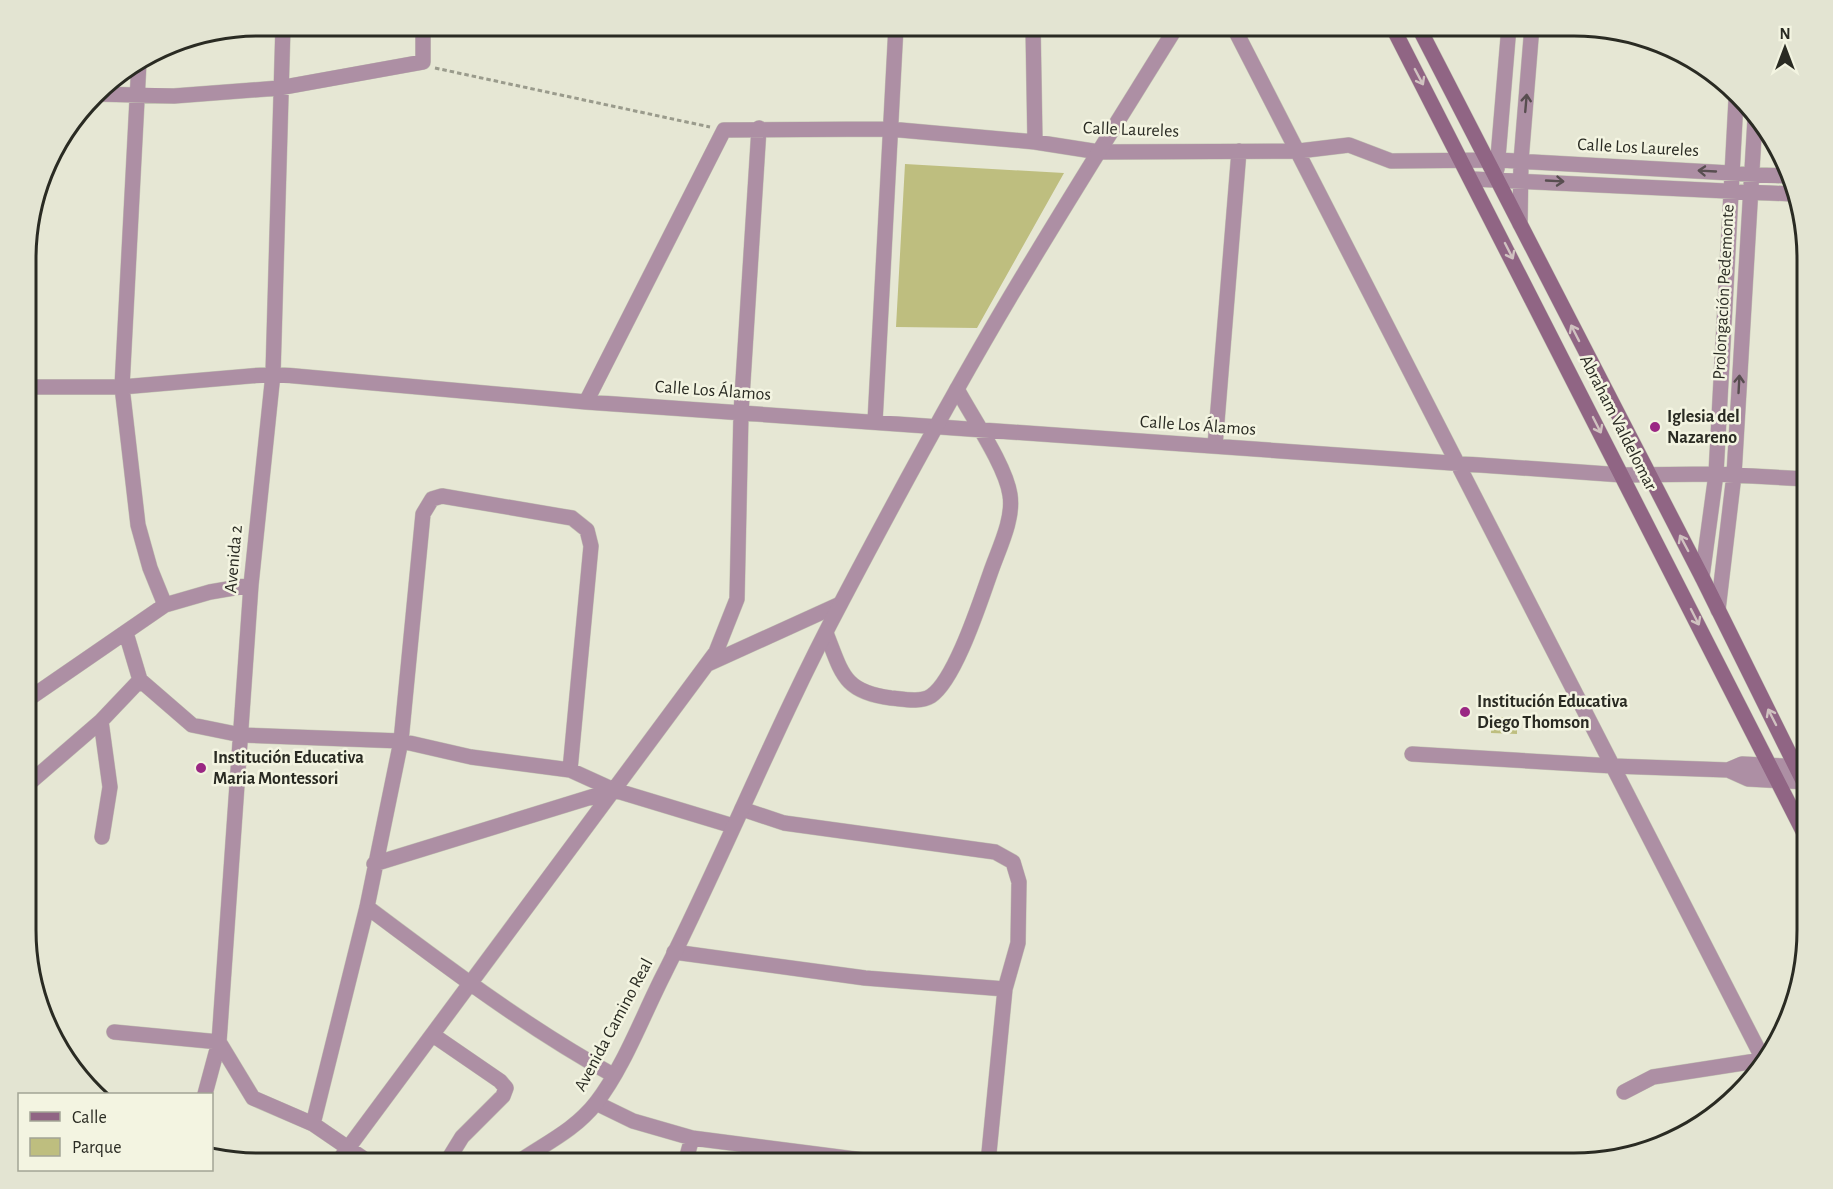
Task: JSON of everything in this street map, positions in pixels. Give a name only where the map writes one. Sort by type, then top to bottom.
[{"type":"main road","name":"Abraham Valdelomar","points":[[1397,36],[1771,764],[1797,819]]},
{"type":"main road","name":"Abraham Valdelomar","points":[[1424,36],[1492,160],[1497,178],[1520,224],[1797,763]]},
{"type":"main road","points":[[1679,585],[1702,577]]},
{"type":"street","name":"Avenida 2","points":[[206,1093],[219,1042],[251,585],[273,374],[279,88],[282,36]]},
{"type":"street","points":[[108,95],[174,96],[279,88],[423,62],[423,36]]},
{"type":"street","points":[[875,422],[895,36]]},
{"type":"street","points":[[1033,36],[1035,142]]},
{"type":"street","name":"Avenida Camino Real","points":[[533,1153],[558,1138],[596,1103],[613,1075],[840,604],[936,426],[1029,265],[1171,36]]},
{"type":"street","points":[[1238,36],[1761,1051]]},
{"type":"street","points":[[1492,160],[1508,36]]},
{"type":"street","points":[[1520,224],[1521,161],[1531,36]]},
{"type":"street","points":[[139,72],[122,387],[138,525],[150,568],[165,605]]},
{"type":"street","name":"Prolongación Pedemonte","points":[[1702,577],[1716,474],[1736,105]]},
{"type":"street","name":"Prolongación Pedemonte","points":[[1718,610],[1734,475],[1754,128]]},
{"type":"street","points":[[345,1153],[706,666],[729,626],[737,599],[741,413],[759,129]]},
{"type":"street","name":"Calle Laureles","points":[[724,130],[889,129],[1035,142],[1099,152],[1299,151],[1349,145],[1391,161],[1492,160]]},
{"type":"street","points":[[586,402],[724,130]]},
{"type":"street","points":[[1215,446],[1239,152]]},
{"type":"street","name":"Calle Los Laureles","points":[[1492,160],[1781,176]]},
{"type":"street","name":"Calle Los Laureles","points":[[1472,179],[1497,178],[1787,194]]},
{"type":"street","name":"Calle Los Álamos","points":[[36,387],[122,387],[273,374],[586,402],[1623,475],[1716,474],[1797,478]]},
{"type":"street","points":[[826,633],[849,684],[863,692],[910,700],[929,697],[941,686],[977,611],[1010,514],[1010,495],[1002,472],[957,389]]},
{"type":"street","points":[[313,1124],[367,907],[401,741],[423,514],[428,503],[442,496],[578,520],[587,530],[591,540],[570,770]]},
{"type":"street","points":[[36,694],[165,605],[210,592],[251,585]]},
{"type":"street","points":[[706,666],[840,604]]},
{"type":"street","points":[[126,633],[140,680],[192,725],[242,735],[401,741],[471,757],[570,770],[614,790],[733,826]]},
{"type":"street","points":[[36,776],[101,721],[140,680]]},
{"type":"street","points":[[101,721],[110,787],[102,837]]},
{"type":"street","points":[[1412,754],[1613,766],[1728,770],[1748,779],[1797,778]]},
{"type":"street","points":[[1728,770],[1742,764],[1771,764],[1797,774]]},
{"type":"street","points":[[374,864],[614,790]]},
{"type":"street","points":[[742,810],[784,823],[885,839],[961,846],[1006,856],[1013,862],[1017,872],[1020,904],[1018,943],[1005,989],[989,1153]]},
{"type":"street","points":[[367,907],[470,984],[561,1046],[613,1075]]},
{"type":"street","points":[[677,946],[865,978],[1005,989]]},
{"type":"street","points":[[114,1032],[219,1042],[253,1098],[313,1124],[354,1153]]},
{"type":"street","points":[[433,1035],[500,1081],[506,1088],[503,1096],[462,1137],[452,1153]]},
{"type":"street","points":[[1624,1092],[1653,1077],[1754,1062]]},
{"type":"street","points":[[596,1103],[633,1121],[692,1138],[808,1153]]},
{"type":"street","points":[[688,1153],[692,1138]]},
{"type":"path","points":[[423,62],[439,71],[724,130]]},
{"type":"green space","points":[[905,164],[1064,173],[977,328],[896,327]]},
{"type":"green space","points":[[1492,717],[1517,718],[1517,734],[1491,733]]},
{"type":"place","name":"Iglesia del Nazareno","points":[[1655,427]]},
{"type":"place","name":"Institución Educativa Diego Thomson","points":[[1465,712]]},
{"type":"place","name":"Institución Educativa Maria Montessori","points":[[201,768]]}]
